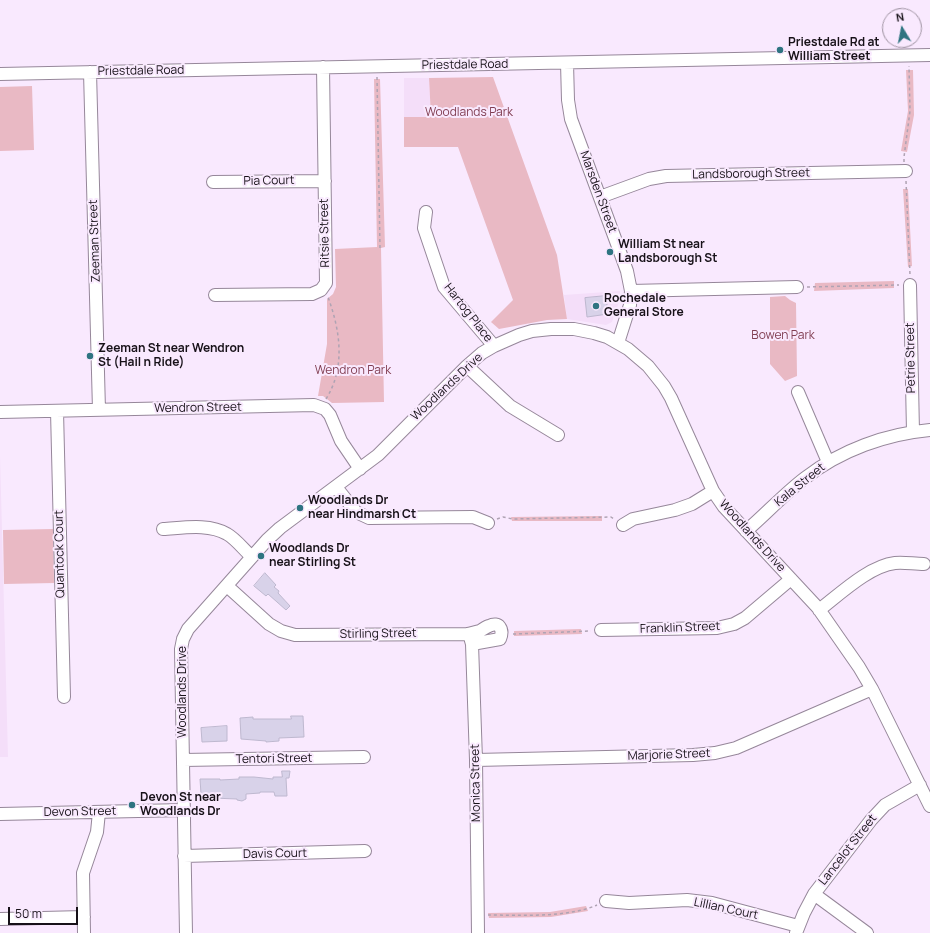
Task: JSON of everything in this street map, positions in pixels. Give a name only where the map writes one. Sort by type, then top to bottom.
[{"type":"street","name":"Priestdale Road","points":[[0,74],[930,55]]},
{"type":"street","name":"Marsden Street","points":[[567,63],[568,100],[571,119],[627,271],[631,291],[630,305],[618,342]]},
{"type":"street","name":"Ritsie Street","points":[[322,289],[326,283],[323,68]]},
{"type":"street","name":"Zeeman Street","points":[[90,72],[99,410]]},
{"type":"street","name":"Landsborough Street","points":[[600,197],[649,179],[666,176],[906,171]]},
{"type":"street","name":"Pia Court","points":[[213,182],[325,180]]},
{"type":"street","name":"Hartog Place","points":[[426,212],[424,228],[444,287],[494,346]]},
{"type":"street","name":"Petrie Street","points":[[910,285],[913,432]]},
{"type":"street","points":[[631,291],[797,287]]},
{"type":"street","points":[[215,295],[312,294],[322,289]]},
{"type":"street","name":"Woodlands Drive","points":[[186,933],[181,649],[183,639],[188,629],[280,528],[378,455],[467,366],[494,346],[508,339],[532,331],[574,329],[594,333],[618,342],[637,356],[656,374],[671,398],[713,491],[724,507],[819,610],[859,667],[872,689],[930,806]]},
{"type":"street","points":[[467,366],[510,406],[558,436]]},
{"type":"street","points":[[798,392],[828,462]]},
{"type":"street","name":"Wendron Street","points":[[0,412],[306,406],[320,407]]},
{"type":"street","points":[[320,407],[325,409],[330,415],[340,441],[360,469]]},
{"type":"street","name":"Quantock Court","points":[[57,410],[64,697]]},
{"type":"street","name":"Kala Street","points":[[746,531],[805,478],[828,462],[855,449],[883,439],[913,432],[930,430]]},
{"type":"street","points":[[336,487],[356,512],[369,518],[473,517],[488,523]]},
{"type":"street","points":[[623,524],[633,518],[675,510],[686,506],[713,491]]},
{"type":"street","points":[[163,529],[203,527],[215,529],[227,534],[252,557]]},
{"type":"street","points":[[819,610],[868,573],[881,567],[896,563],[924,564]]},
{"type":"street","name":"Franklin Street","points":[[600,630],[717,628],[734,624],[745,618],[791,579]]},
{"type":"street","name":"Stirling Street","points":[[227,586],[269,624],[281,631],[295,635],[500,639],[502,634]]},
{"type":"street","name":"Monica Street","points":[[470,639],[476,760],[478,933]]},
{"type":"street","name":"Marjorie Street","points":[[476,760],[715,754],[736,748],[872,689]]},
{"type":"street","name":"Tentori Street","points":[[183,760],[364,757]]},
{"type":"street","name":"Lancelot Street","points":[[797,929],[814,894],[871,820],[885,805],[920,785]]},
{"type":"street","name":"Devon Street","points":[[0,814],[184,810]]},
{"type":"street","points":[[84,933],[83,872],[97,832],[99,812]]},
{"type":"street","name":"Davis Court","points":[[184,856],[365,851]]},
{"type":"street","points":[[814,894],[867,933]]},
{"type":"street","name":"Lillian Court","points":[[606,901],[629,903],[687,900],[712,903],[797,929]]},
{"type":"street","points":[[0,919],[84,917]]},
{"type":"path","points":[[797,287],[910,285],[906,171],[904,157],[910,111],[909,56]]},
{"type":"path","points":[[377,66],[380,248]]},
{"type":"path","points":[[320,407],[332,390],[337,376],[340,351],[336,324],[328,297],[322,289]]},
{"type":"path","points":[[488,523],[503,517],[513,519],[611,517],[623,524]]},
{"type":"path","points":[[502,634],[600,630]]},
{"type":"path","points":[[478,915],[550,915],[590,908],[606,901]]},
{"type":"shaded area","points":[[404,78],[429,78],[431,117],[404,117]]},
{"type":"shaded area","points":[[620,291],[619,302],[612,322],[606,325],[567,319],[564,295]]},
{"type":"shaded area","points":[[0,456],[8,757],[0,757]]},
{"type":"green space","points":[[906,70],[913,70],[914,115],[907,152],[901,151],[908,111]]},
{"type":"green space","name":"Woodlands Park","points":[[493,77],[557,255],[567,319],[547,320],[499,329],[491,322],[513,300],[458,147],[404,147],[404,117],[431,117],[429,78]]},
{"type":"green space","name":"Wendron Park","points":[[374,79],[380,79],[385,247],[381,248],[384,402],[332,403],[323,396],[318,396],[327,344],[327,299],[333,294],[336,287],[335,249],[377,247]]},
{"type":"green space","points":[[32,86],[34,150],[0,151],[0,87]]},
{"type":"green space","points":[[903,189],[908,189],[912,266],[908,267]]},
{"type":"green space","points":[[894,281],[894,288],[814,291],[815,283]]},
{"type":"green space","name":"Bowen Park","points":[[785,296],[796,303],[797,376],[785,381],[770,364],[770,297]]},
{"type":"green space","points":[[602,516],[602,521],[512,521],[511,517]]},
{"type":"green space","points":[[53,529],[54,583],[4,584],[3,530]]},
{"type":"green space","points":[[581,629],[582,634],[514,636],[514,631]]},
{"type":"green space","points":[[586,906],[588,911],[551,917],[489,918],[488,913],[550,912]]},
{"type":"building","name":"Rochedale General Store","points":[[606,296],[608,314],[587,317],[585,298]]},
{"type":"building","points":[[265,573],[276,585],[274,587],[279,591],[278,593],[290,606],[286,610],[268,594],[266,596],[254,586]]},
{"type":"building","points":[[291,716],[303,716],[304,737],[279,738],[279,741],[266,742],[241,739],[240,718],[253,717],[253,719],[291,719]]},
{"type":"building","points":[[227,726],[227,741],[202,742],[201,728]]},
{"type":"building","points":[[282,771],[290,771],[289,778],[286,778],[287,796],[275,796],[274,792],[260,792],[246,794],[246,799],[242,801],[237,799],[212,798],[212,794],[201,794],[200,779],[220,780],[239,779],[239,777],[254,777],[273,779],[273,777],[282,777]]},
{"type":"place","name":"Priestdale Rd at William Street","points":[[780,50]]},
{"type":"place","name":"William St near Landsborough St","points":[[610,252]]},
{"type":"place","name":"Rochedale General Store","points":[[596,306]]},
{"type":"place","name":"Zeeman St near Wendron St (Hail n Ride)","points":[[90,356]]},
{"type":"place","name":"Woodlands Dr near Hindmarsh Ct","points":[[300,508]]},
{"type":"place","name":"Woodlands Dr near Stirling St","points":[[261,556]]},
{"type":"place","name":"Devon St near Woodlands Dr","points":[[132,805]]}]
